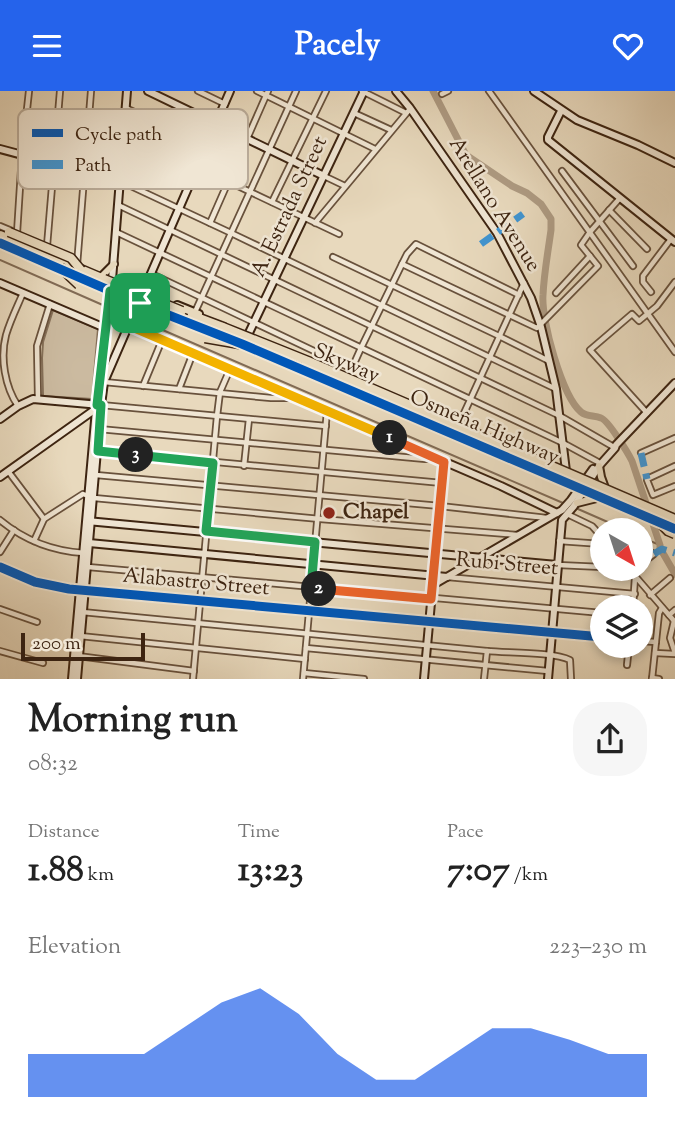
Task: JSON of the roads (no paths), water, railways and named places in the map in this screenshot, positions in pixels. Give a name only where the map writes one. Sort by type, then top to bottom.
[{"type":"highway","points":[[0,227],[71,258],[79,268]]},
{"type":"highway","name":"Skyway","points":[[0,235],[309,361],[675,519]]},
{"type":"highway","name":"Skyway","points":[[0,242],[262,348],[651,515],[675,530]]},
{"type":"highway","points":[[60,267],[79,285]]},
{"type":"highway","points":[[205,338],[262,348]]},
{"type":"main road","name":"Osmeña Highway","points":[[0,242],[248,335]]},
{"type":"main road","points":[[102,276],[114,264]]},
{"type":"main road","name":"Osmeña Highway","points":[[79,268],[102,276],[111,285],[242,344],[582,489],[651,515],[675,519]]},
{"type":"main road","name":"Osmeña Highway","points":[[142,297],[195,313],[639,502]]},
{"type":"main road","points":[[598,464],[605,488]]},
{"type":"main road","points":[[577,503],[601,497]]},
{"type":"street","points":[[27,109],[29,91]]},
{"type":"street","points":[[58,109],[60,91]]},
{"type":"street","points":[[89,109],[91,91]]},
{"type":"street","points":[[126,108],[127,91]]},
{"type":"street","points":[[148,91],[160,93],[189,109]]},
{"type":"street","points":[[198,91],[225,104]]},
{"type":"street","points":[[223,109],[230,91]]},
{"type":"street","points":[[257,91],[267,93],[375,149]]},
{"type":"street","points":[[195,313],[296,91]]},
{"type":"street","points":[[272,202],[326,91]]},
{"type":"street","points":[[315,223],[408,111],[363,91]]},
{"type":"street","name":"A. Estrada Street","points":[[248,335],[363,91]]},
{"type":"street","name":"Arellano Avenue","points":[[396,91],[497,233],[545,322],[566,471]]},
{"type":"street","points":[[442,94],[448,91]]},
{"type":"street","points":[[489,91],[675,352]]},
{"type":"street","points":[[534,91],[561,111],[598,130],[675,163]]},
{"type":"street","points":[[248,137],[267,93]]},
{"type":"street","points":[[561,111],[548,140],[673,240],[643,276],[643,282],[651,292]]},
{"type":"street","points":[[354,113],[391,130]]},
{"type":"street","points":[[248,139],[345,185]]},
{"type":"street","points":[[0,149],[18,154]]},
{"type":"street","points":[[562,171],[633,266]]},
{"type":"street","points":[[17,233],[20,189]]},
{"type":"street","points":[[47,246],[51,189]]},
{"type":"street","points":[[79,268],[82,189]]},
{"type":"street","points":[[83,590],[88,567],[87,543],[98,406],[119,189]]},
{"type":"street","points":[[137,189],[556,390]]},
{"type":"street","points":[[91,498],[98,451],[98,406],[104,382],[188,189]]},
{"type":"street","points":[[210,223],[225,189]]},
{"type":"street","points":[[244,189],[339,234]]},
{"type":"street","points":[[402,264],[537,328],[598,266],[581,245],[620,198]]},
{"type":"street","points":[[118,205],[617,443]]},
{"type":"street","points":[[609,210],[648,249]]},
{"type":"street","name":"Osmeña Highway","points":[[0,227],[58,251],[79,268]]},
{"type":"street","points":[[116,232],[563,443],[598,464]]},
{"type":"street","points":[[348,377],[391,285],[407,254],[416,244],[519,295]]},
{"type":"street","points":[[556,293],[590,256]]},
{"type":"street","points":[[333,257],[549,362]]},
{"type":"street","points":[[152,274],[352,369]]},
{"type":"street","points":[[647,413],[590,350],[632,314],[638,321],[648,314],[675,282]]},
{"type":"street","points":[[0,283],[105,328]]},
{"type":"street","points":[[459,425],[524,283]]},
{"type":"street","points":[[18,406],[8,385],[4,348],[9,326],[23,293]]},
{"type":"street","points":[[38,399],[37,346],[50,305]]},
{"type":"street","points":[[130,326],[501,486],[557,513]]},
{"type":"street","points":[[143,386],[162,340]]},
{"type":"street","points":[[178,390],[193,353]]},
{"type":"street","points":[[193,679],[217,416],[220,392],[230,369]]},
{"type":"street","points":[[104,382],[271,398],[297,398]]},
{"type":"street","points":[[548,679],[562,520],[577,503],[582,489],[598,464],[675,383]]},
{"type":"street","points":[[0,419],[28,400],[38,399],[326,426]]},
{"type":"street","points":[[81,403],[85,416]]},
{"type":"street","points":[[0,477],[98,406]]},
{"type":"street","points":[[327,411],[303,676],[364,679]]},
{"type":"street","points":[[244,466],[249,419]]},
{"type":"street","points":[[99,429],[435,458]]},
{"type":"street","points":[[641,453],[675,438]]},
{"type":"street","points":[[98,451],[442,483]]},
{"type":"street","points":[[424,679],[444,462]]},
{"type":"street","points":[[675,466],[647,479],[653,495],[675,486]]},
{"type":"street","points":[[8,471],[44,519]]},
{"type":"street","points":[[96,475],[548,518]]},
{"type":"street","points":[[433,585],[557,513],[582,489]]},
{"type":"street","points":[[34,541],[44,519],[83,494],[91,498],[519,535]]},
{"type":"street","points":[[567,514],[590,525]]},
{"type":"street","points":[[0,520],[34,541],[58,550],[84,553]]},
{"type":"street","points":[[89,521],[590,566]]},
{"type":"street","points":[[0,552],[14,530]]},
{"type":"street","points":[[559,541],[590,543]]},
{"type":"street","points":[[75,677],[87,543]]},
{"type":"street","name":"Rubi Street","points":[[87,543],[635,594]]},
{"type":"street","name":"Alabastro Street","points":[[0,567],[35,582],[57,587],[590,636]]},
{"type":"street","points":[[88,567],[590,612]]},
{"type":"street","points":[[639,581],[650,595],[670,578]]},
{"type":"street","points":[[633,581],[635,594]]},
{"type":"street","points":[[653,598],[675,622],[670,638],[675,653],[655,653]]},
{"type":"street","points":[[659,679],[652,679],[659,613],[662,608]]},
{"type":"street","points":[[0,609],[37,622]]},
{"type":"street","points":[[668,615],[675,610]]},
{"type":"street","points":[[81,612],[487,652],[550,655],[570,660],[570,679]]},
{"type":"street","points":[[78,635],[305,659]]},
{"type":"street","points":[[306,648],[548,671]]},
{"type":"street","points":[[0,651],[44,663]]},
{"type":"street","points":[[485,679],[487,652]]},
{"type":"street","points":[[77,656],[194,671]]},
{"type":"street","points":[[627,666],[628,658]]},
{"type":"waterway","points":[[433,91],[466,155],[527,193],[541,204],[551,219],[543,307],[560,375],[581,412],[604,420],[630,457],[660,548],[675,574]]},
{"type":"waterway","points":[[0,260],[105,306]]},
{"type":"waterway","points":[[135,318],[563,503]]},
{"type":"waterway","points":[[578,509],[599,518]]},
{"type":"waterway","points":[[653,542],[660,545]]},
{"type":"place","name":"Chapel","points":[[329,513]]}]
